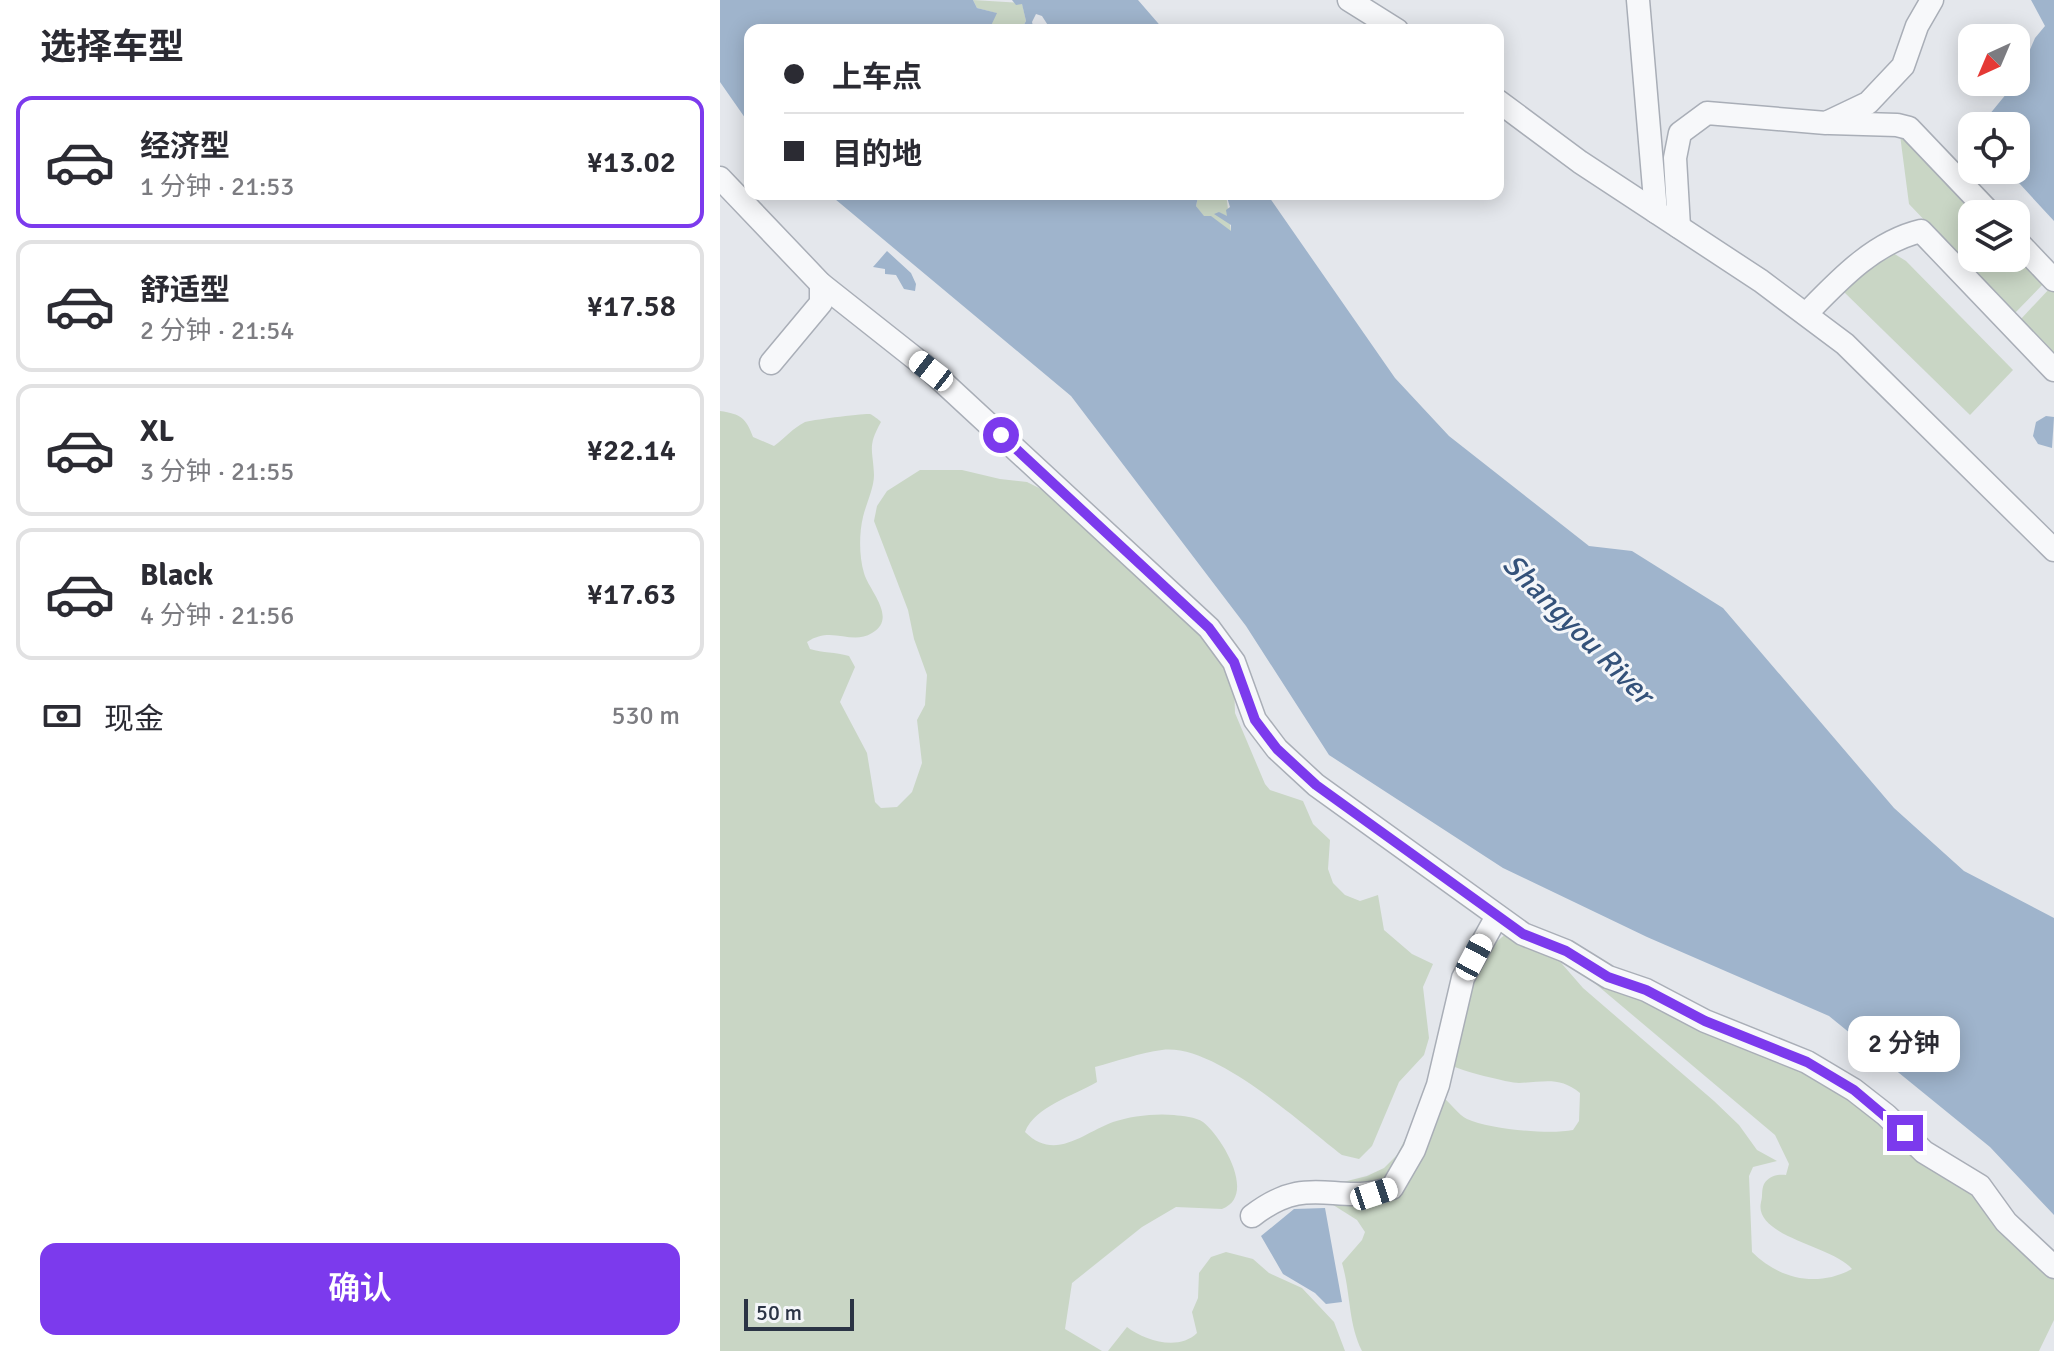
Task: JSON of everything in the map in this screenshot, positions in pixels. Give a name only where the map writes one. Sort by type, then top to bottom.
[{"type":"street","points":[[1638,0],[1656,212]]},
{"type":"street","points":[[1826,123],[1868,103],[1903,66],[1917,26],[1932,0]]},
{"type":"street","points":[[1361,3],[1389,24]]},
{"type":"street","points":[[1504,105],[1580,162],[1806,314],[1845,344],[2054,550]]},
{"type":"street","points":[[1679,227],[1675,158],[1680,133],[1707,113],[1909,128],[1978,200]]},
{"type":"street","points":[[720,178],[821,284],[931,371],[1209,628],[1234,662],[1255,720],[1277,749],[1316,785],[1523,934],[1566,951],[1608,977],[1646,990],[1705,1021],[1807,1062],[1854,1090],[1886,1115],[1924,1152],[1980,1186],[2006,1222],[2054,1267]]},
{"type":"street","points":[[1806,314],[1847,272],[1902,236],[1921,231],[2054,370]]},
{"type":"street","points":[[2030,255],[2054,280]]},
{"type":"street","points":[[771,363],[821,303],[821,284]]},
{"type":"street","points":[[1252,1216],[1274,1199],[1301,1191],[1374,1194],[1392,1188],[1414,1150],[1438,1085],[1463,978],[1497,916]]},
{"type":"green space","points":[[973,0],[1022,3],[1026,21],[1024,24],[991,24],[996,13],[977,8]]},
{"type":"green space","points":[[1900,135],[1967,200],[1958,200],[1958,255],[1909,204]]},
{"type":"green space","points":[[1197,200],[1227,200],[1231,232],[1204,217],[1196,206]]},
{"type":"green space","points":[[1883,252],[1893,253],[1906,261],[2013,370],[1970,415],[1843,291]]},
{"type":"green space","points":[[2030,264],[2046,281],[2014,314],[1974,272],[2030,272]]},
{"type":"green space","points":[[2051,287],[2054,289],[2054,356],[2020,320]]},
{"type":"green space","points":[[720,411],[742,418],[753,437],[774,446],[809,421],[870,414],[881,422],[872,443],[874,480],[863,517],[860,545],[864,573],[880,604],[882,620],[879,627],[864,636],[825,635],[807,642],[810,649],[849,656],[855,667],[840,702],[867,753],[875,802],[881,808],[897,807],[912,792],[922,763],[917,720],[925,705],[927,675],[908,610],[874,521],[877,506],[887,491],[920,470],[962,470],[1027,482],[1058,499],[1184,611],[1234,680],[1235,713],[1265,784],[1270,790],[1303,801],[1313,824],[1330,840],[1328,869],[1333,883],[1345,895],[1360,901],[1378,895],[1384,930],[1412,954],[1433,964],[1423,987],[1429,1038],[1424,1055],[1399,1082],[1372,1146],[1359,1159],[1342,1155],[1281,1106],[1231,1072],[1183,1051],[1154,1051],[1095,1067],[1097,1082],[1046,1108],[1030,1123],[1025,1132],[1036,1141],[1058,1145],[1127,1118],[1159,1114],[1193,1118],[1211,1130],[1233,1167],[1237,1192],[1232,1202],[1222,1209],[1176,1207],[1142,1227],[1072,1283],[1065,1329],[1102,1351],[720,1351]]},
{"type":"green space","points":[[1508,932],[1556,957],[1583,988],[1739,1125],[1757,1150],[1777,1161],[1753,1167],[1749,1176],[1752,1252],[1763,1261],[1774,1269],[1799,1278],[1825,1278],[1852,1269],[1843,1261],[1782,1233],[1769,1224],[1762,1214],[1764,1184],[1774,1176],[1786,1175],[1789,1164],[1775,1135],[1585,975],[1807,1070],[1961,1180],[2054,1276],[2054,1320],[2039,1351],[1362,1351],[1354,1330],[1342,1263],[1365,1232],[1357,1220],[1330,1203],[1327,1186],[1367,1176],[1384,1168],[1397,1155],[1411,1127],[1444,1098],[1467,1119],[1504,1128],[1573,1130],[1579,1121],[1580,1093],[1565,1084],[1551,1081],[1513,1082],[1451,1065],[1449,1002],[1454,971],[1462,961],[1488,949]]},
{"type":"green space","points":[[1226,1252],[1253,1259],[1269,1273],[1302,1288],[1334,1322],[1345,1351],[1108,1351],[1127,1327],[1152,1340],[1172,1343],[1181,1342],[1197,1333],[1192,1312],[1198,1298],[1199,1273],[1211,1257]]},
{"type":"water","points":[[720,0],[973,0],[977,8],[997,13],[992,24],[744,24],[744,116],[720,82]]},
{"type":"water","points":[[1012,0],[1138,0],[1159,24],[1047,24],[1042,16],[1036,14],[1032,24],[1024,24],[1022,4],[1016,5]]},
{"type":"water","points":[[2031,0],[2054,0],[2054,221],[2020,184],[2030,184],[2030,112],[1991,112],[2005,96],[2030,96],[2030,50],[2045,26]]},
{"type":"water","name":"Shangyou River","points":[[836,200],[1197,200],[1196,206],[1204,216],[1211,216],[1231,231],[1231,225],[1214,214],[1219,212],[1227,216],[1226,210],[1230,207],[1228,200],[1271,200],[1395,378],[1449,436],[1589,546],[1632,551],[1723,608],[1894,808],[1964,871],[2054,918],[2054,1215],[1990,1147],[1829,1016],[1647,937],[1503,868],[1329,755],[1246,626],[1071,396]]},
{"type":"water","points":[[887,251],[911,273],[916,284],[915,291],[904,289],[896,275],[885,274],[885,269],[873,267]]},
{"type":"water","points":[[2046,416],[2054,417],[2052,448],[2038,444],[2033,436],[2036,422]]},
{"type":"water","points":[[1325,1208],[1342,1302],[1326,1304],[1315,1293],[1283,1274],[1261,1236],[1294,1209]]},
{"type":"route","points":[[1001,435],[1209,628],[1234,662],[1255,720],[1277,749],[1316,785],[1523,934],[1566,951],[1608,977],[1646,990],[1705,1021],[1807,1062],[1854,1090],[1905,1133]]}]
